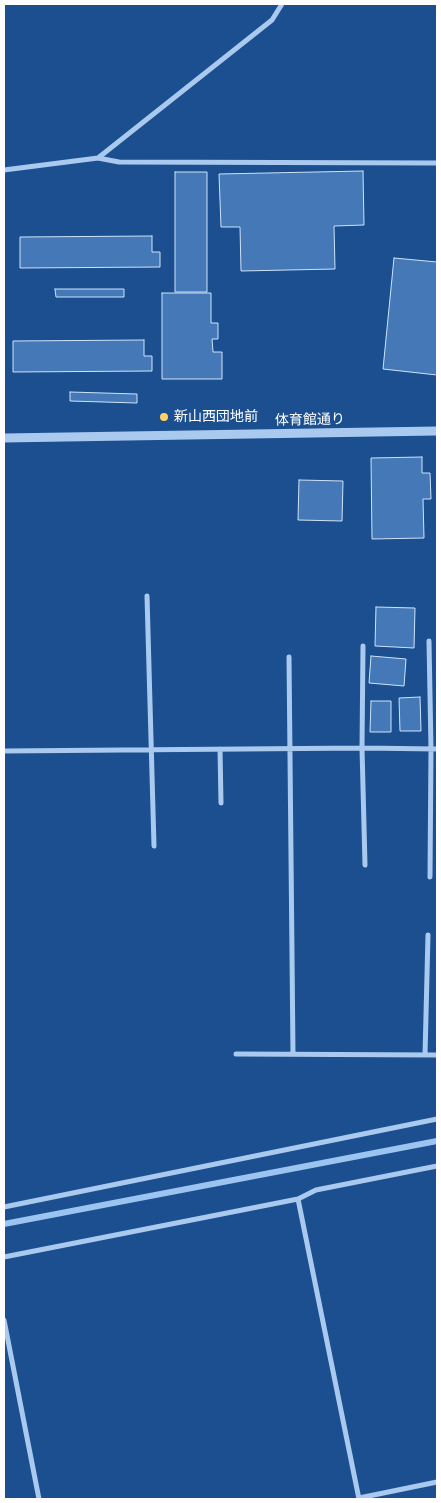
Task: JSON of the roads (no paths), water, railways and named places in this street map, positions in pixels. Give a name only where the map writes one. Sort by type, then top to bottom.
[{"type":"street","points":[[98,158],[272,20],[282,4]]},
{"type":"street","points":[[4,170],[98,158],[119,162],[437,163]]},
{"type":"street","name":"体育館通り","points":[[4,438],[437,431]]},
{"type":"street","points":[[147,596],[154,846]]},
{"type":"street","points":[[429,641],[434,749],[430,877]]},
{"type":"street","points":[[363,646],[362,748],[365,865]]},
{"type":"street","points":[[290,657],[294,1054]]},
{"type":"street","points":[[4,751],[291,748],[434,749]]},
{"type":"street","points":[[220,749],[221,803]]},
{"type":"street","points":[[425,1055],[428,935]]},
{"type":"street","points":[[236,1054],[437,1055]]},
{"type":"street","points":[[4,1207],[437,1118]]},
{"type":"street","points":[[4,1257],[298,1199],[316,1190],[437,1166]]},
{"type":"street","points":[[298,1199],[359,1498],[437,1482]]},
{"type":"street","points":[[4,1320],[39,1499]]},
{"type":"waterway","points":[[4,1224],[437,1141]]},
{"type":"place","name":"新山西団地前","points":[[164,417]]}]
